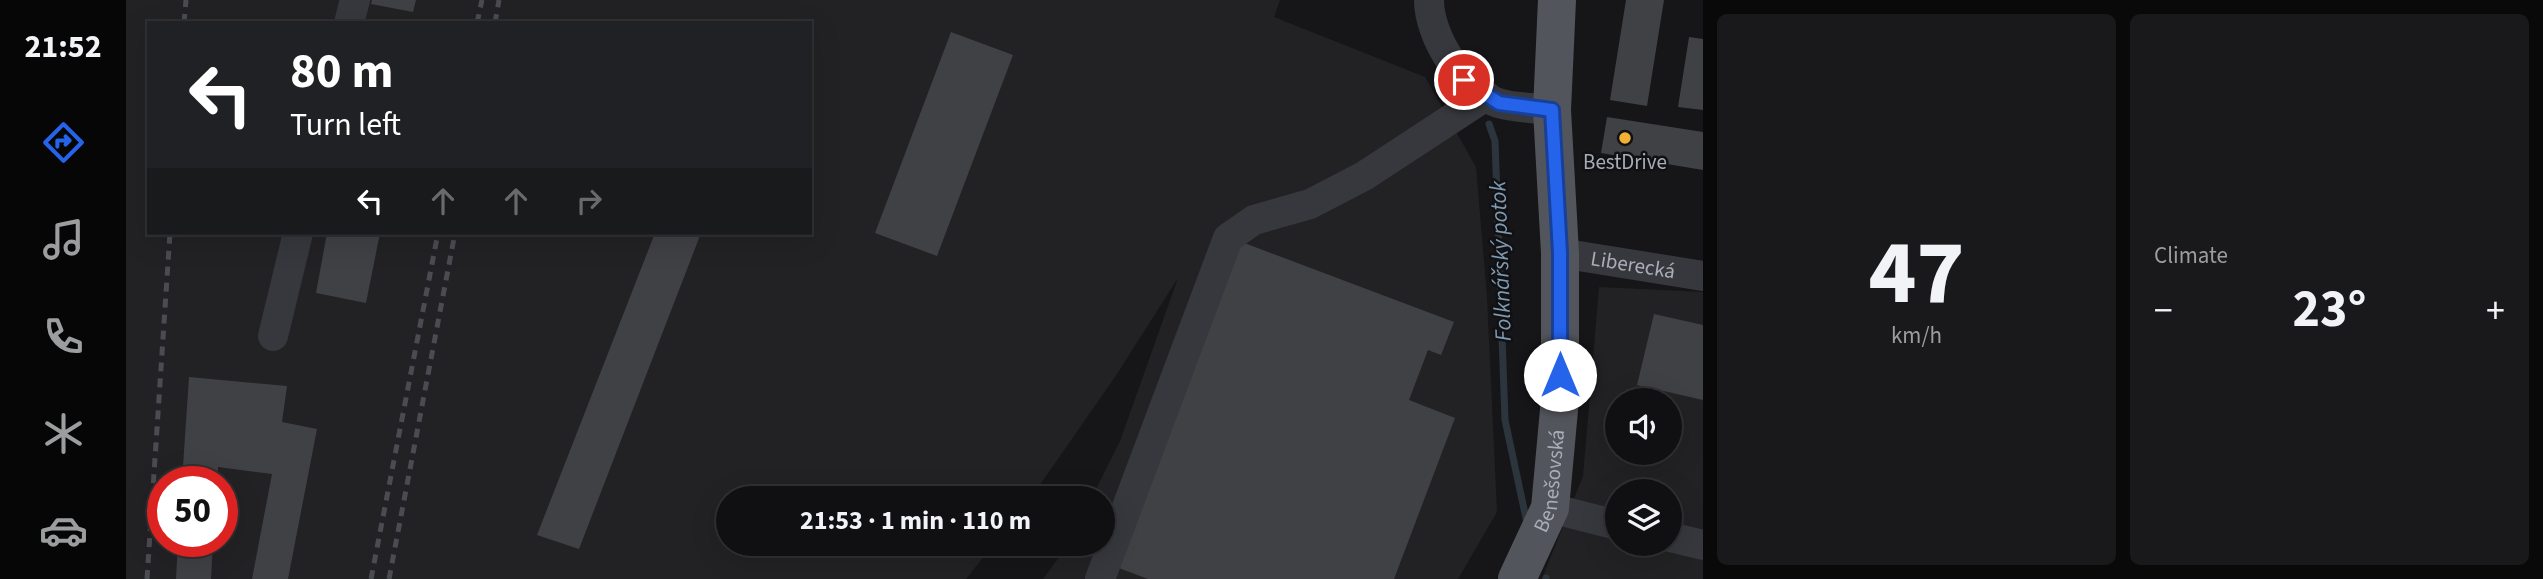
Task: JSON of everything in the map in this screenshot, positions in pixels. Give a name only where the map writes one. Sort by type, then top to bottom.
[{"type":"main road","name":"Benešovská","points":[[1517,579],[1550,508],[1560,400],[1560,253],[1552,110],[1557,0]]},
{"type":"street","points":[[350,21],[355,0]]},
{"type":"street","points":[[1429,0],[1439,41],[1464,80],[1499,103],[1552,110]]},
{"type":"street","points":[[1100,579],[1228,239],[1254,220],[1310,204],[1364,176],[1486,96]]},
{"type":"street","points":[[272,335],[297,235]]},
{"type":"street","name":"Liberecká","points":[[1560,253],[1703,276]]},
{"type":"street","points":[[1550,508],[1605,521]]},
{"type":"street","points":[[1682,540],[1703,545]]},
{"type":"shaded area","points":[[126,0],[1280,0],[1274,17],[1425,77],[1476,167],[1487,297],[1497,512],[1458,579],[1043,579],[1060,556],[1115,556],[1115,486],[1098,486],[1120,441],[1178,278],[1115,377],[1039,486],[716,486],[716,556],[984,556],[966,579],[126,579]]},
{"type":"shaded area","points":[[1599,287],[1703,292],[1703,579],[1542,579],[1583,476]]},
{"type":"building","points":[[372,0],[416,0],[413,12],[371,4]]},
{"type":"building","points":[[1626,0],[1664,0],[1647,106],[1610,100]]},
{"type":"building","points":[[951,32],[1013,55],[937,256],[875,233]]},
{"type":"building","points":[[1689,37],[1703,39],[1703,110],[1678,107]]},
{"type":"building","points":[[1607,117],[1703,132],[1703,170],[1601,153]]},
{"type":"building","points":[[327,235],[380,235],[366,303],[316,293]]},
{"type":"building","points":[[654,235],[700,235],[579,549],[537,535]]},
{"type":"building","points":[[1239,241],[1454,322],[1441,355],[1428,350],[1409,400],[1455,418],[1394,579],[1148,579],[1116,567]]},
{"type":"building","points":[[1654,314],[1703,325],[1703,400],[1682,395],[1682,388],[1650,388],[1637,385]]},
{"type":"building","points":[[189,377],[287,386],[282,422],[317,429],[288,579],[252,579],[272,474],[238,470],[238,466],[183,466]]},
{"type":"building","points":[[177,557],[212,557],[211,579],[176,579]]},
{"type":"waterway","name":"Folknářský potok","points":[[1489,124],[1495,141],[1505,420],[1527,523]]},
{"type":"railway","points":[[184,21],[186,0]]},
{"type":"railway","points":[[477,21],[482,0]]},
{"type":"railway","points":[[495,21],[499,0]]},
{"type":"railway","points":[[147,579],[170,235]]},
{"type":"railway","points":[[371,579],[438,235]]},
{"type":"railway","points":[[389,579],[455,235]]},
{"type":"place","name":"BestDrive","points":[[1625,138]]},
{"type":"route","points":[[1464,80],[1499,103],[1552,110],[1560,253],[1560,375]]}]
